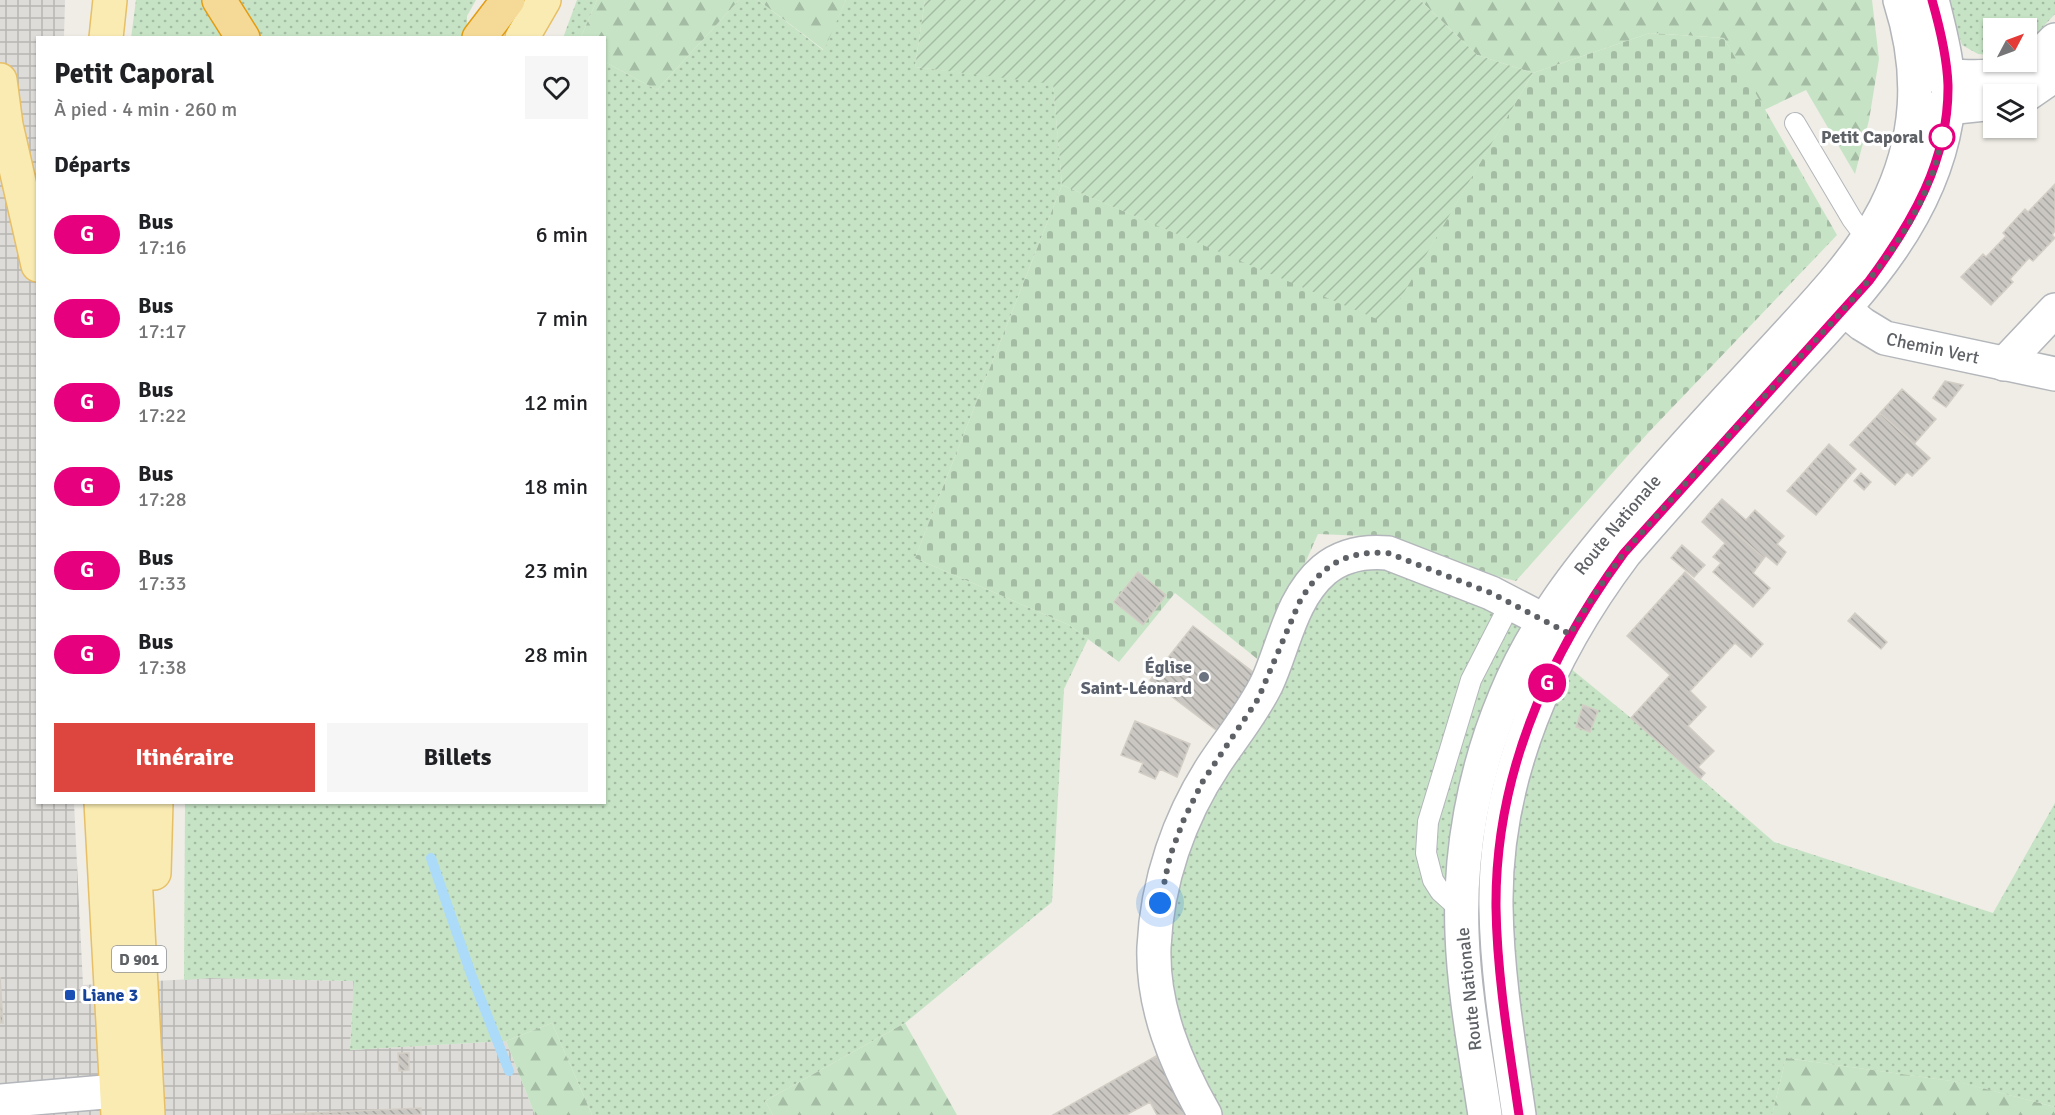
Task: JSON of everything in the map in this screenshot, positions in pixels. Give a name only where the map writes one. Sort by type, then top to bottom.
[{"type":"highway","points":[[219,0],[242,36]]},
{"type":"highway","points":[[481,36],[508,0]]},
{"type":"main road","points":[[106,36],[110,0]]},
{"type":"main road","points":[[523,36],[544,0]]},
{"type":"main road","name":"Route Nationale","points":[[1834,301],[1886,207],[1910,141],[1915,111],[1915,74],[1910,38],[1900,0]]},
{"type":"main road","name":"Route Nationale","points":[[1519,1115],[1504,1013],[1498,941],[1496,906],[1499,851],[1506,803],[1519,752],[1535,708],[1557,626],[1590,555],[1650,485],[1834,301],[1886,258],[1919,204],[1935,164],[1947,109],[1947,75],[1943,44],[1932,0]]},
{"type":"main road","points":[[1915,74],[1985,76],[2018,70],[2034,61],[2055,40]]},
{"type":"main road","points":[[2037,87],[2055,75]]},
{"type":"main road","points":[[0,80],[6,125],[36,256]]},
{"type":"main road","points":[[1915,111],[1983,105]]},
{"type":"main road","name":"Chemin Vert","points":[[1834,301],[1862,324],[1885,338],[2055,374]]},
{"type":"main road","points":[[2004,364],[2055,310]]},
{"type":"main road","points":[[1205,1115],[1173,1051],[1161,1007],[1154,963],[1160,903],[1170,856],[1184,819],[1203,781],[1258,699],[1306,590],[1325,569],[1348,556],[1374,552],[1388,553],[1511,602],[1557,626]]},
{"type":"main road","name":"Route Nationale","points":[[1485,1115],[1467,994],[1462,910],[1468,830],[1482,765],[1503,702],[1518,667],[1557,626]]},
{"type":"main road","name":"D 901","points":[[102,804],[137,1110]]},
{"type":"main road","name":"D 901","points":[[131,804],[137,1110]]},
{"type":"main road","points":[[0,1101],[137,1110],[153,883],[156,804]]},
{"type":"lane","points":[[1795,123],[1852,219],[1867,239]]},
{"type":"lane","points":[[1462,910],[1440,891],[1433,880],[1426,853],[1428,822],[1471,680],[1511,602]]},
{"type":"shaded area","points":[[0,0],[65,0],[64,36],[36,36],[36,804],[74,804],[83,985],[210,978],[354,981],[350,1050],[506,1041],[535,1115],[0,1115]]},
{"type":"green space","points":[[136,0],[476,0],[467,16],[467,36],[131,36]]},
{"type":"green space","points":[[577,0],[597,0],[581,36],[564,36]]},
{"type":"green space","points":[[597,0],[739,0],[657,90],[606,63],[606,36],[581,36]]},
{"type":"green space","points":[[739,0],[758,0],[823,50],[846,0],[925,0],[915,67],[1053,83],[1062,185],[915,558],[1069,625],[1088,639],[1064,689],[1052,902],[905,1023],[765,1101],[773,1115],[592,1115],[552,1023],[506,1041],[350,1050],[354,981],[210,978],[184,980],[185,804],[606,804],[606,63],[657,90]]},
{"type":"green space","points":[[758,0],[846,0],[824,50]]},
{"type":"green space","points":[[925,0],[1420,0],[1477,55],[1533,73],[1386,323],[1062,185],[1053,84],[915,67]]},
{"type":"green space","points":[[1420,0],[1872,0],[1879,59],[1869,120],[1855,174],[1806,90],[1764,110],[1724,38],[1650,33],[1533,73],[1477,55]]},
{"type":"green space","points":[[1947,0],[2055,0],[2055,14],[2037,33],[2037,18],[1983,18],[1983,54],[1962,45]]},
{"type":"green space","points":[[1650,33],[1724,38],[1837,235],[1648,433],[1516,581],[1472,570],[1389,537],[1318,534],[1261,662],[1175,593],[1119,662],[1069,625],[915,558],[1062,185],[1386,322],[1533,73]]},
{"type":"green space","points":[[1364,562],[1422,579],[1514,622],[1631,718],[1774,842],[1993,913],[2055,803],[2055,1107],[1958,1082],[1786,1058],[1772,1115],[1217,1115],[1208,1101],[1166,983],[1173,884],[1199,820],[1331,574]]},
{"type":"green space","points":[[552,1023],[592,1115],[535,1115],[506,1041]]},
{"type":"green space","points":[[905,1023],[957,1115],[773,1115],[765,1101]]},
{"type":"green space","points":[[1786,1058],[1959,1082],[2055,1107],[2055,1115],[1772,1115]]},
{"type":"building","points":[[2055,184],[2055,231],[2052,235],[2055,238],[2033,261],[2029,258],[2010,279],[2013,282],[1991,305],[1961,277],[1983,254],[1986,257],[2006,236],[2003,233],[2025,209],[2028,212]]},
{"type":"building","points":[[1945,381],[1963,385],[1946,407],[1933,398]]},
{"type":"building","points":[[1902,389],[1936,419],[1914,444],[1880,413]]},
{"type":"building","points":[[1880,413],[1930,458],[1912,476],[1907,472],[1895,485],[1850,445]]},
{"type":"building","points":[[1829,444],[1856,469],[1834,494],[1806,470]]},
{"type":"building","points":[[1806,470],[1834,494],[1816,515],[1787,491]]},
{"type":"building","points":[[1861,473],[1871,482],[1864,490],[1854,481]]},
{"type":"building","points":[[1722,499],[1746,520],[1755,510],[1784,536],[1777,544],[1786,552],[1777,565],[1766,556],[1764,558],[1711,511]]},
{"type":"building","points":[[1711,511],[1764,558],[1753,573],[1770,588],[1753,607],[1713,572],[1721,563],[1713,557],[1725,543],[1702,522]]},
{"type":"building","points":[[1682,545],[1705,565],[1694,577],[1671,558]]},
{"type":"building","points":[[1138,572],[1166,595],[1143,625],[1114,602]]},
{"type":"building","points":[[1685,572],[1763,644],[1751,657],[1735,643],[1690,691],[1706,707],[1688,726],[1714,751],[1698,767],[1705,773],[1700,779],[1631,718],[1670,675],[1627,636]]},
{"type":"building","points":[[1855,613],[1887,642],[1881,649],[1848,621]]},
{"type":"building","name":"Église Saint-Léonard","points":[[1193,626],[1257,675],[1226,729],[1216,730],[1150,680]]},
{"type":"building","points":[[1583,705],[1598,711],[1590,732],[1576,727]]},
{"type":"building","points":[[1135,721],[1190,744],[1177,777],[1160,769],[1155,779],[1139,772],[1143,763],[1121,755]]},
{"type":"building","points":[[0,977],[3,1023],[0,1023]]},
{"type":"building","points":[[398,1053],[409,1053],[409,1070],[399,1071]]},
{"type":"building","points":[[1156,1056],[1186,1108],[1183,1110],[1186,1115],[1157,1115],[1150,1102],[1126,1115],[1053,1115]]},
{"type":"building","points":[[421,1108],[421,1115],[268,1115]]},
{"type":"waterway","points":[[431,858],[471,974],[509,1071]]},
{"type":"bus line","name":"G","points":[[1519,1115],[1504,1013],[1496,906],[1501,829],[1527,727],[1558,657],[1580,616],[1624,553],[1869,281],[1897,243],[1909,222],[1929,182],[1946,119],[1948,87],[1945,57],[1932,0]]},
{"type":"place","name":"Petit Caporal","points":[[1942,137]]},
{"type":"place","name":"Église Saint-Léonard","points":[[1204,677]]},
{"type":"place","name":"Liane 3","points":[[70,995]]},
{"type":"route","points":[[1160,903],[1170,856],[1184,819],[1203,781],[1248,717],[1267,684],[1292,619],[1306,590],[1325,569],[1348,556],[1374,552],[1388,553],[1491,593],[1570,634],[1593,596],[1624,553],[1869,281],[1903,233],[1919,204],[1929,182],[1942,137]]}]
